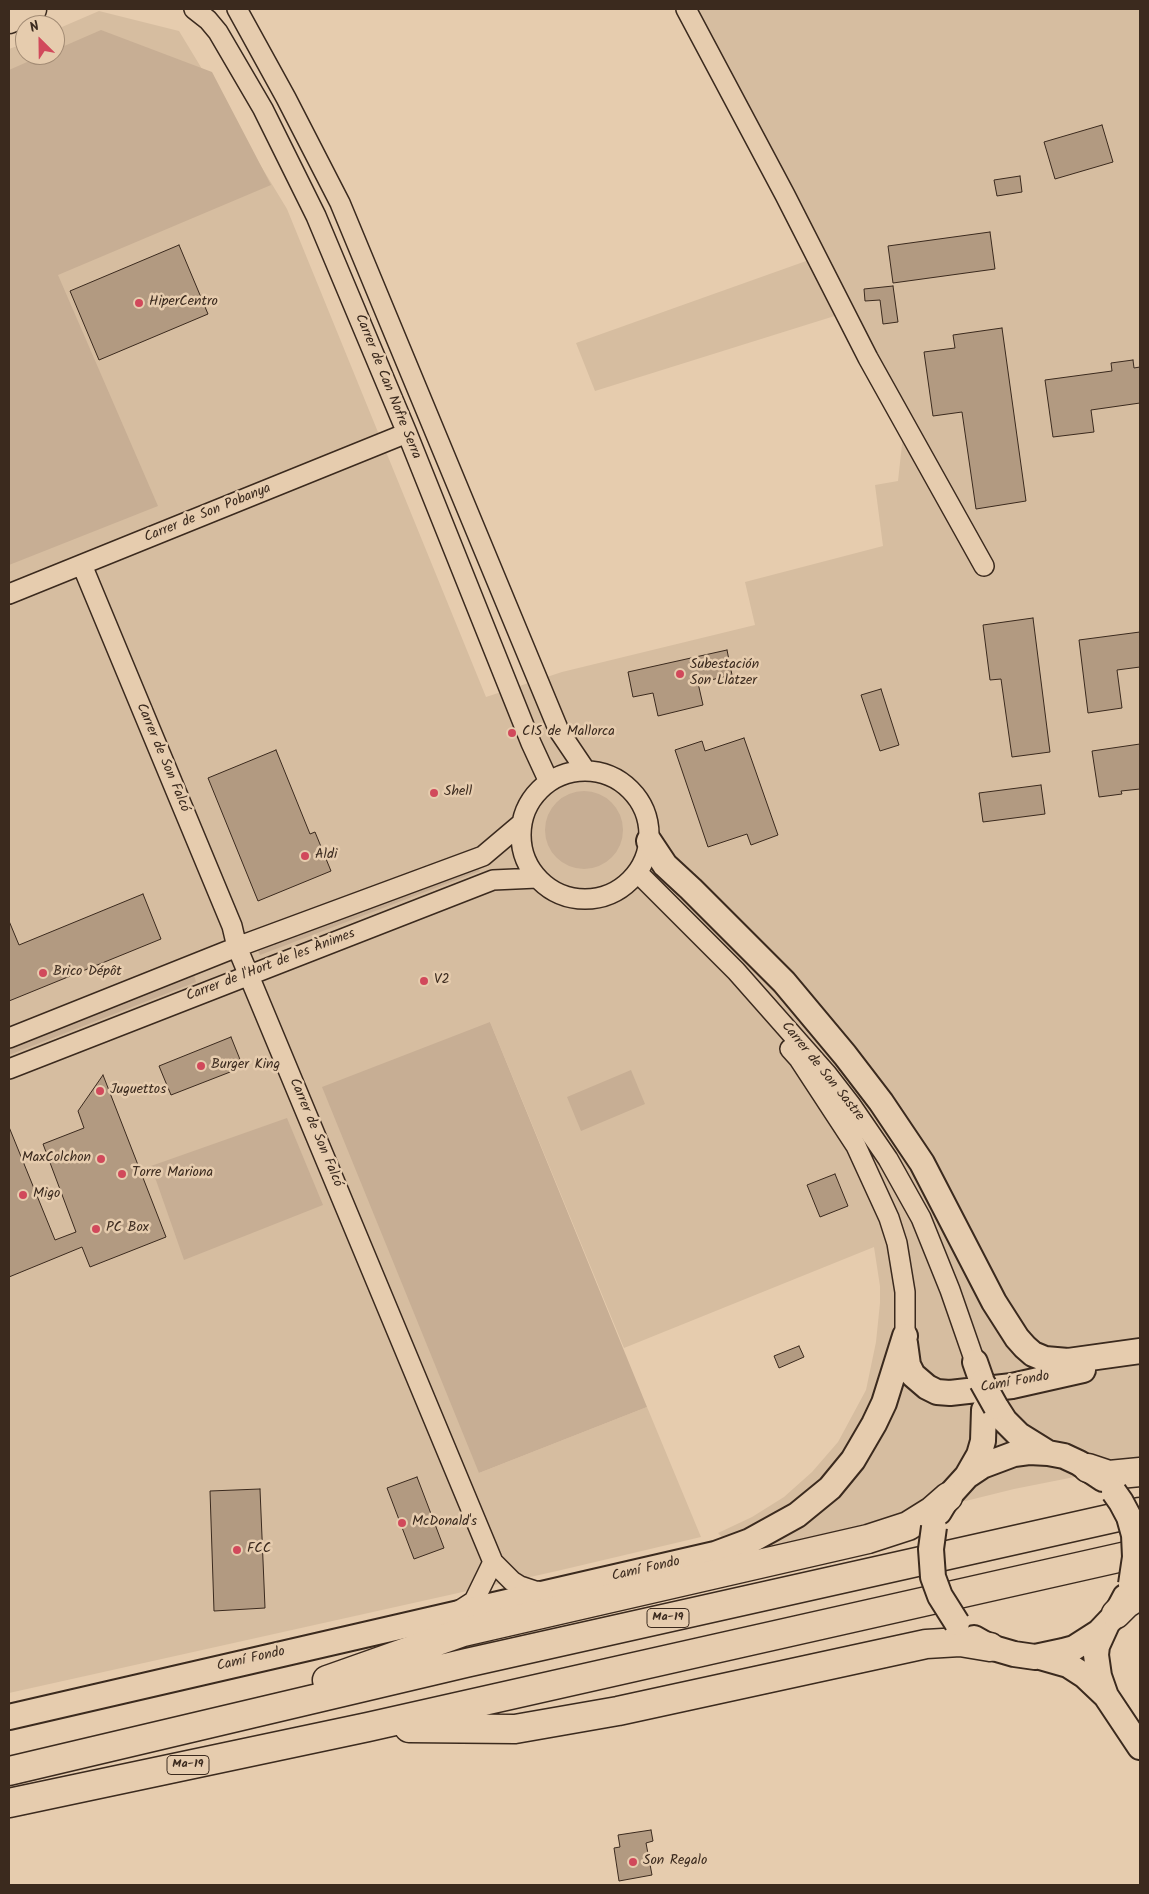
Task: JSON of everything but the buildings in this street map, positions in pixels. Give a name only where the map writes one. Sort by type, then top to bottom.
[{"type":"highway","points":[[9,19],[32,9]]},
{"type":"highway","points":[[1088,1468],[1109,1475],[1140,1472]]},
{"type":"highway","points":[[197,1727],[463,1632],[868,1539],[908,1526],[932,1511],[948,1497]]},
{"type":"highway","name":"Ma-19","points":[[9,1771],[466,1663],[1140,1512]]},
{"type":"highway","name":"Ma-19","points":[[9,1803],[368,1727],[1140,1553]]},
{"type":"highway","points":[[1112,1618],[1126,1604],[1136,1589]]},
{"type":"highway","points":[[368,1727],[515,1730],[618,1711],[926,1644],[960,1642],[990,1647]]},
{"type":"street","name":"Carrer de Can Nofre Serra","points":[[194,9],[208,20],[218,32],[267,117],[316,216],[407,434],[530,743],[549,782]]},
{"type":"street","name":"Carrer de Can Nofre Serra","points":[[237,9],[286,98],[340,203],[559,731],[586,771]]},
{"type":"street","points":[[686,9],[785,195],[868,358],[984,566]]},
{"type":"street","name":"Carrer de Son Pobanya","points":[[9,594],[407,434]]},
{"type":"street","name":"Carrer de Son Falcó","points":[[82,565],[493,1562]]},
{"type":"street","points":[[586,771],[607,775],[625,785],[639,801],[647,820],[649,841],[638,873],[614,892],[594,898],[574,898],[554,891],[537,878],[526,862],[521,843],[522,823],[527,807],[536,793],[549,782],[573,772],[586,771]]},
{"type":"street","name":"Carrer de l'Hort de les Ànimes","points":[[9,1038],[238,947],[483,856],[522,823]]},
{"type":"street","points":[[649,841],[665,865],[784,982],[882,1102],[922,1164],[990,1294],[1017,1338],[1023,1356],[1020,1364],[1008,1377],[974,1378],[990,1409],[1019,1435],[1048,1453]]},
{"type":"street","name":"Carrer de Son Sastre","points":[[638,873],[736,971],[827,1074],[888,1159],[921,1218],[932,1244],[964,1326],[974,1378]]},
{"type":"street","name":"Carrer de l'Hort de les Ànimes","points":[[9,1069],[493,880],[537,878]]},
{"type":"street","points":[[736,971],[736,987],[798,1059],[838,1117],[865,1163],[889,1218],[897,1243],[905,1292],[905,1336]]},
{"type":"street","name":"Camí Fondo","points":[[905,1336],[905,1355],[908,1365],[919,1382],[937,1392],[950,1393],[974,1378],[1012,1386],[1140,1355]]},
{"type":"street","name":"Camí Fondo","points":[[9,1717],[715,1554],[750,1541],[797,1516],[830,1488],[842,1475],[862,1446],[884,1403],[905,1336]]},
{"type":"street","points":[[1017,1338],[1033,1354],[1055,1360],[1078,1360],[1140,1351]]},
{"type":"street","points":[[990,1409],[979,1455],[967,1476],[940,1509],[934,1527],[931,1549],[933,1577],[940,1596],[957,1623],[973,1637],[990,1647],[1014,1654],[1049,1659],[1068,1665],[1084,1676],[1106,1696],[1140,1747]]},
{"type":"street","points":[[967,1476],[982,1466],[1007,1456],[1028,1452],[1064,1456],[1088,1468],[1099,1476],[1114,1492],[1129,1517],[1134,1535],[1136,1589]]},
{"type":"street","points":[[452,1614],[474,1600],[493,1562],[512,1581],[520,1586],[535,1591],[551,1592]]},
{"type":"street","points":[[1035,1656],[1074,1648],[1087,1640],[1112,1618]]},
{"type":"street","points":[[1106,1696],[1099,1676],[1096,1655],[1100,1637],[1112,1618]]},
{"type":"shaded area","points":[[678,9],[1140,9],[1140,1464],[1014,1489],[740,1557],[718,1533],[752,1517],[784,1497],[812,1472],[838,1442],[866,1390],[876,1342],[880,1303],[880,1286],[874,1247],[624,1348],[490,1022],[479,1473],[647,1407],[701,1537],[9,1693],[9,49],[15,47],[15,65],[65,65],[65,26],[99,11],[179,31],[287,209],[486,697],[562,672],[755,625],[745,582],[883,546],[875,485],[898,481],[904,426],[841,314],[595,391],[576,343],[809,260]]},
{"type":"shaded area","points":[[101,30],[212,72],[271,185],[58,275],[158,506],[9,565],[9,70],[20,65],[65,65],[65,46]]},
{"type":"shaded area","points":[[584,791],[599,794],[616,808],[620,815],[623,830],[620,845],[606,862],[599,866],[584,869],[569,866],[552,852],[548,845],[545,830],[548,815],[562,798],[569,794]]},
{"type":"shaded area","points":[[477,864],[480,871],[260,955],[257,949]]},
{"type":"shaded area","points":[[194,975],[196,982],[9,1055],[9,1046]]},
{"type":"shaded area","points":[[490,1022],[647,1407],[479,1473],[322,1087]]},
{"type":"shaded area","points":[[631,1070],[645,1104],[581,1131],[567,1097]]},
{"type":"shaded area","points":[[287,1118],[323,1205],[184,1260],[151,1166]]},
{"type":"place","name":"HiperCentro","points":[[139,303]]},
{"type":"place","name":"Subestación Son Llatzer","points":[[680,674]]},
{"type":"place","name":"CIS de Mallorca","points":[[512,733]]},
{"type":"place","name":"Shell","points":[[434,793]]},
{"type":"place","name":"Aldi","points":[[305,856]]},
{"type":"place","name":"Brico Dépôt","points":[[43,973]]},
{"type":"place","name":"V2","points":[[424,981]]},
{"type":"place","name":"Burger King","points":[[201,1066]]},
{"type":"place","name":"Juguettos","points":[[100,1091]]},
{"type":"place","name":"MaxColchon","points":[[101,1159]]},
{"type":"place","name":"Torre Mariona","points":[[122,1174]]},
{"type":"place","name":"Migo","points":[[23,1195]]},
{"type":"place","name":"PC Box","points":[[96,1229]]},
{"type":"place","name":"McDonald's","points":[[402,1523]]},
{"type":"place","name":"FCC","points":[[237,1550]]},
{"type":"place","name":"Son Regalo","points":[[633,1862]]}]
